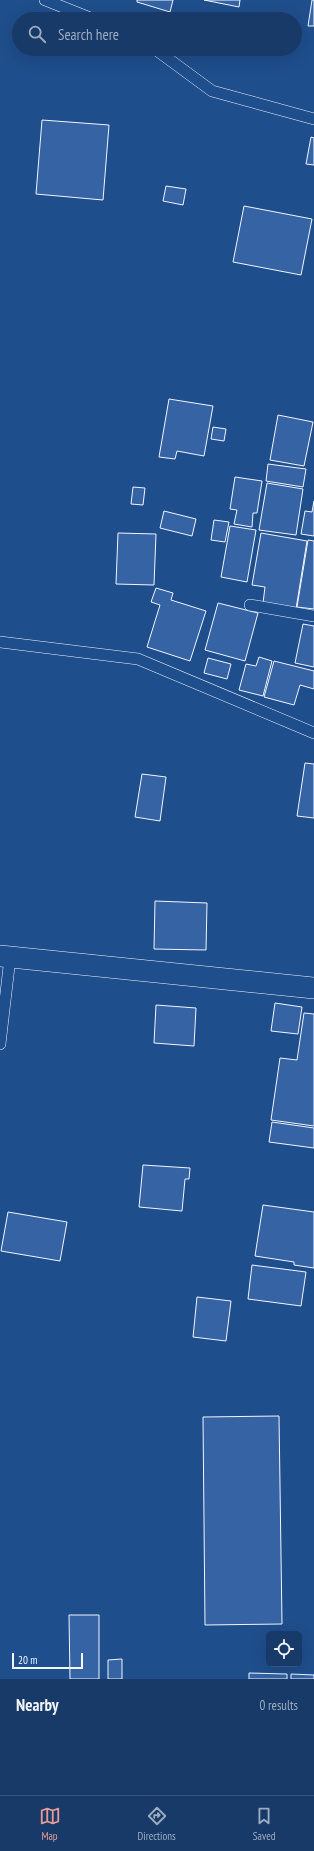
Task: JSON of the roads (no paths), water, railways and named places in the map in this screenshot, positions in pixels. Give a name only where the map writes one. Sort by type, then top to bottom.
[{"type":"street","points":[[5,957],[314,988]]},
{"type":"lane","points":[[45,0],[75,12]]},
{"type":"lane","points":[[164,56],[212,91],[314,119]]},
{"type":"lane","points":[[250,604],[314,616]]},
{"type":"lane","points":[[0,642],[138,659],[314,733]]},
{"type":"lane","points":[[0,1044],[5,957]]}]
